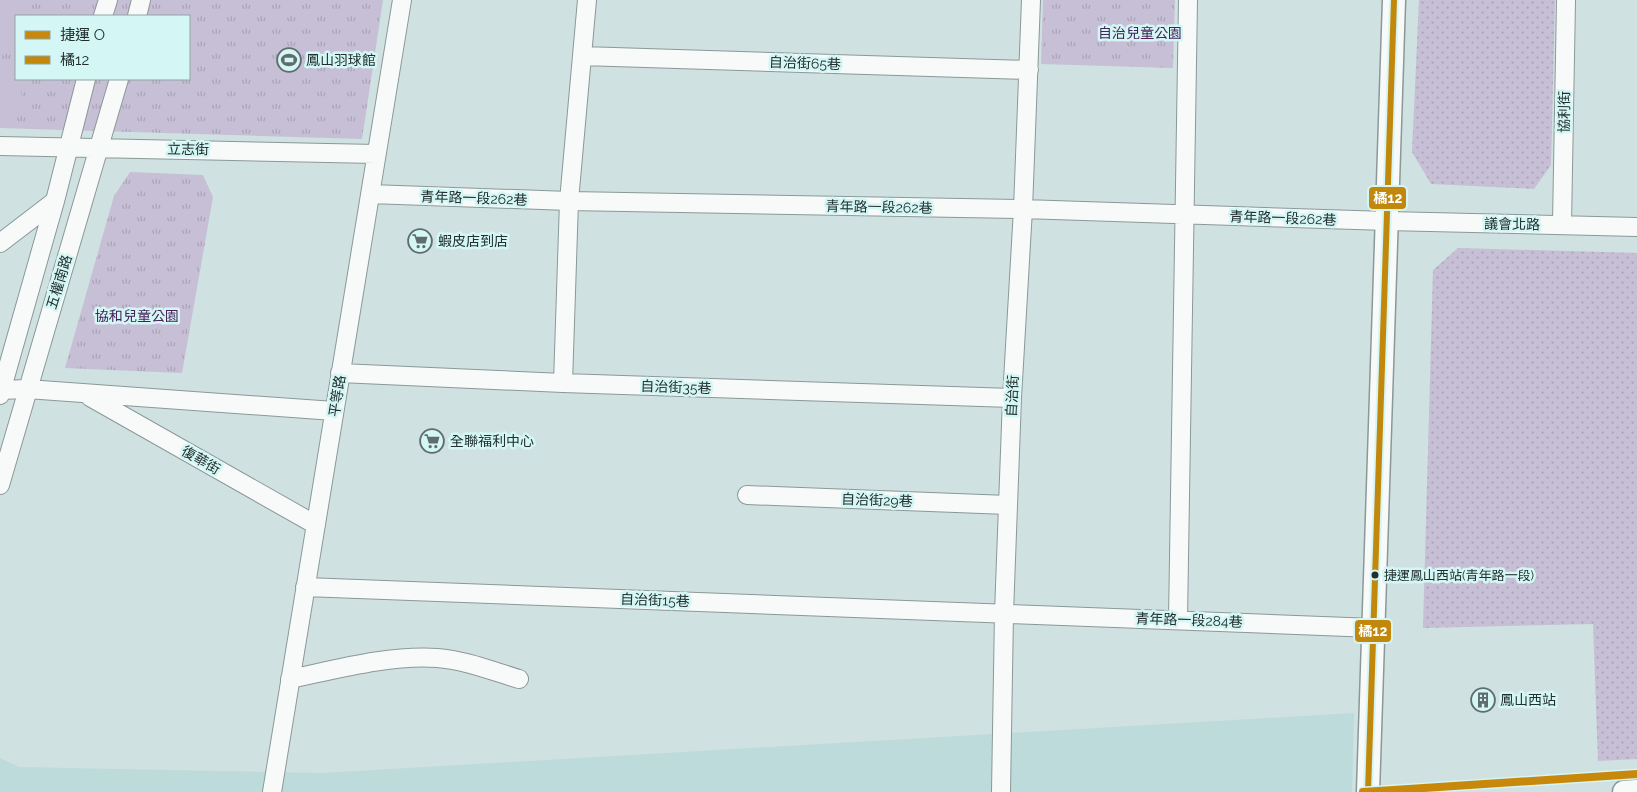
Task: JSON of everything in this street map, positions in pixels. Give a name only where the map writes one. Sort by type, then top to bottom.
[{"type":"street","points":[[103,15],[108,0]]},
{"type":"street","points":[[137,15],[141,0]]},
{"type":"street","name":"平等路","points":[[272,792],[402,0]]},
{"type":"street","points":[[563,383],[569,201],[587,0]]},
{"type":"street","name":"自治街","points":[[1001,792],[1004,613],[1012,398],[1023,209],[1031,0]]},
{"type":"street","points":[[1178,620],[1188,0]]},
{"type":"street","points":[[1368,792],[1394,0]]},
{"type":"street","name":"協利街","points":[[1562,224],[1566,0]]},
{"type":"street","name":"自治街65巷","points":[[582,56],[1029,70]]},
{"type":"street","name":"五權南路","points":[[0,392],[55,201],[86,80]]},
{"type":"street","name":"五權南路","points":[[0,486],[119,80]]},
{"type":"street","name":"立志街","points":[[0,146],[376,154]]},
{"type":"street","name":"青年路一段262巷","points":[[370,194],[569,201],[1023,209],[1387,222]]},
{"type":"street","points":[[0,243],[55,201]]},
{"type":"street","name":"議會北路","points":[[1387,222],[1637,227]]},
{"type":"street","name":"自治街35巷","points":[[340,373],[563,383],[1012,398]]},
{"type":"street","name":"復華街","points":[[0,392],[27,389],[334,412]]},
{"type":"street","name":"復華街","points":[[86,394],[316,525]]},
{"type":"street","name":"自治街29巷","points":[[747,495],[1008,505]]},
{"type":"street","name":"自治街15巷","points":[[305,587],[1004,613]]},
{"type":"street","name":"青年路一段284巷","points":[[1004,613],[1374,628]]},
{"type":"street","points":[[290,679],[403,658],[439,658],[473,665],[518,679]]},
{"type":"street","points":[[1624,792],[1637,791]]},
{"type":"shaded area","points":[[1354,713],[1352,792],[0,792],[0,758],[19,767],[322,773]]},
{"type":"green space","points":[[0,0],[383,0],[362,139],[0,128]]},
{"type":"green space","name":"自治兒童公園","points":[[1043,0],[1175,0],[1173,68],[1041,64]]},
{"type":"green space","points":[[1419,0],[1555,0],[1551,165],[1534,189],[1431,184],[1412,152]]},
{"type":"green space","points":[[0,1],[23,1],[23,15],[15,15],[15,53],[0,53]]},
{"type":"green space","points":[[0,59],[15,59],[15,80],[22,80],[21,112],[0,111]]},
{"type":"green space","name":"協和兒童公園","points":[[130,172],[203,175],[213,197],[182,373],[65,368],[114,196]]},
{"type":"green space","points":[[1458,248],[1637,253],[1637,759],[1598,761],[1593,624],[1423,628],[1433,270]]},
{"type":"metro line","name":"O","points":[[1363,792],[1637,774]]},
{"type":"transit line","name":"橘12","points":[[1368,792],[1394,0]]},
{"type":"place","name":"鳳山羽球館","points":[[289,60]]},
{"type":"place","name":"蝦皮店到店","points":[[420,241]]},
{"type":"place","name":"全聯福利中心","points":[[432,441]]},
{"type":"place","name":"捷運鳳山西站(青年路一段)","points":[[1375,575]]},
{"type":"place","name":"鳳山西站","points":[[1483,700]]}]
